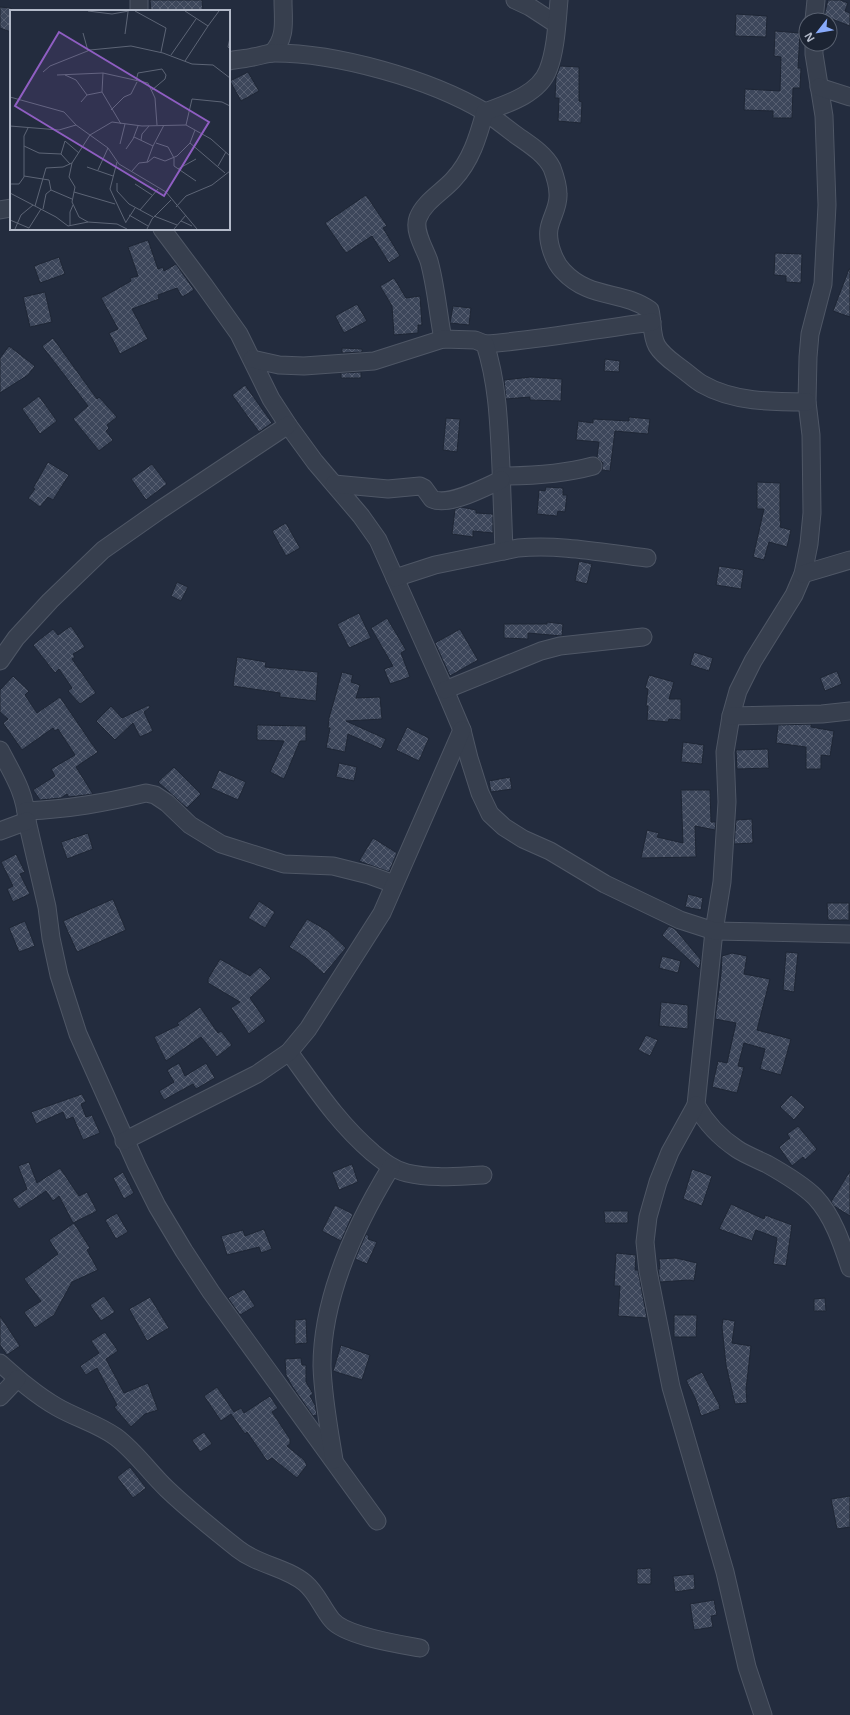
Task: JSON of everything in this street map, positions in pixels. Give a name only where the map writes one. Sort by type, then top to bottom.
[{"type":"street","points":[[272,53],[279,45],[283,35],[283,0]]},
{"type":"street","points":[[515,0],[530,7],[556,24]]},
{"type":"street","points":[[485,112],[518,98],[536,87],[548,72],[552,60],[559,0]]},
{"type":"street","points":[[815,12],[816,0]]},
{"type":"street","points":[[763,1715],[747,1667],[725,1572],[671,1387],[648,1271],[645,1242],[648,1216],[658,1182],[670,1152],[696,1105],[714,931],[722,882],[725,851],[727,802],[726,752],[731,716],[738,691],[753,661],[794,595],[803,574],[810,544],[812,513],[810,435],[807,402],[808,357],[810,334],[823,284],[827,205],[824,116],[815,52]]},
{"type":"street","points":[[230,61],[272,53],[316,56],[382,70],[447,92],[485,112],[539,152],[551,166],[557,183],[558,195],[556,210],[549,230],[549,243],[562,270],[576,283],[593,292],[641,304],[650,310],[656,346],[663,354],[702,384],[742,398],[769,402],[807,402]]},
{"type":"street","points":[[819,87],[850,97]]},
{"type":"street","points":[[443,339],[429,262],[417,224],[418,217],[466,164],[478,138],[485,112]]},
{"type":"street","points":[[0,210],[10,208]]},
{"type":"street","points":[[163,230],[221,308],[252,359],[271,399],[288,425],[315,462],[362,516],[378,540],[462,730],[469,758],[486,807],[490,814],[504,827],[523,839],[550,851],[605,884],[680,920],[714,931],[774,934],[850,934]]},
{"type":"street","points":[[252,359],[279,365],[304,366],[374,361],[443,339],[475,340],[485,344],[528,341],[575,332],[652,322]]},
{"type":"street","points":[[485,344],[490,359],[496,391],[500,435],[504,551]]},
{"type":"street","points":[[0,661],[8,638],[104,550],[160,510],[288,425]]},
{"type":"street","points":[[334,484],[388,489],[420,486],[424,488],[432,500],[443,502],[472,493],[501,478],[570,472],[593,466]]},
{"type":"street","points":[[395,578],[435,564],[525,547],[551,546],[647,558]]},
{"type":"street","points":[[803,574],[850,560]]},
{"type":"street","points":[[445,690],[560,646],[643,637]]},
{"type":"street","points":[[731,716],[822,714],[850,711]]},
{"type":"street","points":[[124,1141],[257,1074],[289,1052],[308,1029],[382,913],[462,730]]},
{"type":"street","points":[[0,750],[17,780],[27,816],[47,907],[51,938],[59,975],[78,1034],[124,1141],[157,1206],[184,1251],[288,1400],[377,1521]]},
{"type":"street","points":[[0,831],[27,816],[146,793],[156,795],[167,803],[190,825],[221,844],[284,864],[302,866],[333,866],[364,873],[394,884]]},
{"type":"street","points":[[289,1052],[332,1112],[353,1136],[391,1167],[406,1173],[434,1177],[483,1175]]},
{"type":"street","points":[[696,1105],[704,1120],[718,1135],[738,1150],[768,1165],[800,1185],[815,1198],[840,1237],[850,1268]]},
{"type":"street","points":[[334,1462],[322,1367],[324,1334],[337,1280],[371,1200],[391,1167]]},
{"type":"street","points":[[0,1363],[29,1389],[58,1408],[104,1429],[116,1437],[130,1448],[166,1489],[240,1551],[306,1583],[321,1602],[332,1621],[350,1632],[420,1648]]},
{"type":"street","points":[[0,1396],[17,1379]]},
{"type":"building","points":[[150,0],[202,0],[203,10],[151,10]]},
{"type":"building","points":[[828,0],[840,0],[848,3],[845,11],[850,13],[850,26],[838,21],[838,12],[825,12]]},
{"type":"building","points":[[0,7],[11,8],[10,32],[0,28]]},
{"type":"building","points":[[736,14],[767,16],[766,37],[735,36]]},
{"type":"building","points":[[775,31],[798,33],[798,68],[801,68],[800,88],[793,88],[792,118],[773,118],[773,111],[744,110],[745,89],[780,91],[781,57],[774,56]]},
{"type":"building","points":[[560,66],[579,67],[579,101],[582,102],[581,123],[558,121],[559,98],[555,98],[556,77]]},
{"type":"building","points":[[248,72],[259,91],[241,101],[230,81]]},
{"type":"building","points":[[366,195],[387,226],[383,228],[400,256],[389,263],[372,236],[346,253],[325,223]]},
{"type":"building","points":[[148,240],[158,269],[163,267],[164,271],[176,264],[194,290],[182,297],[177,288],[158,295],[159,299],[132,309],[148,339],[120,354],[109,333],[118,329],[101,298],[131,281],[130,278],[138,276],[128,247]]},
{"type":"building","points":[[775,253],[802,254],[801,283],[786,282],[786,276],[774,275]]},
{"type":"building","points":[[59,257],[65,274],[40,283],[34,266]]},
{"type":"building","points":[[850,269],[850,317],[833,311]]},
{"type":"building","points":[[394,278],[406,298],[420,296],[422,325],[418,325],[418,333],[394,335],[392,306],[380,286]]},
{"type":"building","points":[[45,292],[52,322],[30,327],[23,297]]},
{"type":"building","points":[[357,304],[367,321],[344,333],[335,316]]},
{"type":"building","points":[[453,306],[471,308],[469,325],[450,323]]},
{"type":"building","points":[[53,338],[97,399],[99,397],[117,417],[107,425],[109,428],[106,431],[113,440],[99,451],[73,419],[88,406],[42,346]]},
{"type":"building","points":[[9,346],[35,366],[28,375],[0,393],[0,358]]},
{"type":"building","points":[[342,348],[362,349],[362,352],[342,353]]},
{"type":"building","points":[[605,359],[620,361],[619,372],[604,371]]},
{"type":"building","points":[[361,372],[361,378],[341,378],[341,373]]},
{"type":"building","points":[[531,377],[562,379],[561,401],[530,400],[530,397],[506,399],[504,380]]},
{"type":"building","points":[[245,385],[272,423],[259,432],[232,395]]},
{"type":"building","points":[[39,396],[57,421],[40,434],[22,409]]},
{"type":"building","points":[[629,417],[650,419],[648,434],[615,431],[610,471],[602,470],[603,463],[597,457],[599,442],[576,440],[578,421],[593,423],[593,419],[629,421]]},
{"type":"building","points":[[446,418],[460,419],[457,452],[443,450]]},
{"type":"building","points":[[48,462],[69,475],[53,500],[48,497],[40,507],[28,498],[35,489],[33,488]]},
{"type":"building","points":[[152,464],[167,484],[146,500],[131,479]]},
{"type":"building","points":[[757,482],[780,483],[780,527],[791,530],[787,547],[769,542],[764,560],[753,557],[764,509],[757,509]]},
{"type":"building","points":[[546,487],[563,488],[563,495],[567,495],[565,512],[558,511],[557,516],[537,514],[539,490],[545,491]]},
{"type":"building","points":[[461,507],[476,510],[476,513],[493,514],[493,533],[473,531],[473,537],[452,534],[455,509]]},
{"type":"building","points":[[286,523],[300,548],[286,556],[272,531]]},
{"type":"building","points":[[579,561],[592,564],[587,584],[575,581]]},
{"type":"building","points":[[719,566],[744,570],[741,589],[716,585]]},
{"type":"building","points":[[177,582],[188,587],[181,601],[171,596]]},
{"type":"building","points":[[359,613],[371,638],[349,648],[337,624]]},
{"type":"building","points":[[387,618],[406,650],[401,653],[410,677],[390,684],[384,669],[393,666],[371,628]]},
{"type":"building","points":[[547,622],[563,624],[562,636],[528,633],[528,639],[504,638],[504,624],[547,624]]},
{"type":"building","points":[[71,626],[85,647],[73,654],[75,657],[72,659],[96,693],[80,704],[68,691],[72,688],[59,669],[55,673],[33,645],[53,629],[58,635]]},
{"type":"building","points":[[460,629],[478,660],[450,676],[435,643]]},
{"type":"building","points":[[694,652],[713,658],[709,671],[690,665]]},
{"type":"building","points":[[237,657],[266,662],[265,667],[318,672],[316,701],[280,697],[280,693],[233,686]]},
{"type":"building","points":[[837,671],[842,684],[825,691],[820,678]]},
{"type":"building","points":[[342,672],[353,675],[351,682],[360,685],[356,698],[380,697],[382,719],[346,721],[386,739],[381,749],[348,734],[345,752],[326,748],[330,728],[328,728],[329,718]]},
{"type":"building","points":[[649,675],[674,682],[669,699],[681,699],[681,720],[669,719],[668,722],[647,720],[648,706],[646,706],[648,689],[645,688]]},
{"type":"building","points":[[13,676],[29,691],[25,695],[37,713],[60,697],[98,752],[76,767],[93,794],[69,797],[67,794],[61,798],[40,800],[33,790],[55,776],[51,769],[75,755],[58,729],[55,731],[53,728],[22,750],[3,723],[8,719],[0,712],[0,690]]},
{"type":"building","points":[[149,705],[150,707],[144,712],[153,731],[140,737],[133,723],[115,740],[96,721],[111,706],[122,718]]},
{"type":"building","points":[[811,724],[811,727],[834,731],[830,756],[821,755],[821,769],[806,769],[806,747],[776,743],[778,725]]},
{"type":"building","points":[[257,725],[306,726],[306,741],[300,741],[284,779],[270,772],[284,741],[257,740]]},
{"type":"building","points":[[407,727],[429,738],[419,761],[396,750]]},
{"type":"building","points":[[683,742],[704,745],[702,764],[681,762]]},
{"type":"building","points":[[768,749],[769,768],[737,769],[736,750]]},
{"type":"building","points":[[339,763],[357,767],[354,781],[336,777]]},
{"type":"building","points":[[174,767],[201,794],[187,808],[158,782]]},
{"type":"building","points":[[219,770],[246,782],[238,800],[211,788]]},
{"type":"building","points":[[510,777],[512,789],[491,792],[489,781]]},
{"type":"building","points":[[681,790],[710,790],[711,822],[716,822],[715,830],[695,826],[696,857],[641,858],[647,830],[659,833],[657,837],[683,843]]},
{"type":"building","points":[[752,819],[753,843],[734,844],[736,820]]},
{"type":"building","points":[[88,833],[93,849],[67,859],[61,842]]},
{"type":"building","points":[[373,838],[397,853],[389,872],[359,861]]},
{"type":"building","points":[[16,854],[25,872],[20,874],[30,894],[13,902],[7,889],[13,886],[1,862]]},
{"type":"building","points":[[688,894],[703,898],[701,910],[685,907]]},
{"type":"building","points":[[113,899],[126,930],[77,952],[63,921]]},
{"type":"building","points":[[259,901],[275,912],[265,928],[248,918]]},
{"type":"building","points":[[827,903],[849,903],[849,920],[828,920]]},
{"type":"building","points":[[307,919],[328,931],[346,948],[324,974],[306,958],[289,947]]},
{"type":"building","points":[[25,921],[35,946],[19,952],[9,928]]},
{"type":"building","points":[[669,926],[675,929],[701,960],[699,969],[662,935]]},
{"type":"building","points":[[786,952],[798,953],[794,992],[783,990]]},
{"type":"building","points":[[732,953],[747,956],[744,974],[770,979],[757,1030],[791,1039],[781,1075],[760,1069],[765,1049],[744,1043],[738,1066],[744,1067],[737,1093],[712,1087],[718,1061],[727,1063],[736,1023],[715,1019],[722,956]]},
{"type":"building","points":[[662,956],[681,961],[678,973],[659,968]]},
{"type":"building","points":[[220,959],[250,976],[260,967],[271,978],[250,998],[266,1021],[249,1034],[231,1008],[240,1002],[208,983],[208,979]]},
{"type":"building","points":[[661,1002],[688,1005],[688,1029],[659,1026]]},
{"type":"building","points":[[200,1007],[218,1033],[221,1031],[232,1045],[217,1057],[201,1037],[166,1061],[154,1037],[179,1025],[177,1023]]},
{"type":"building","points":[[646,1035],[658,1040],[650,1056],[638,1050]]},
{"type":"building","points":[[179,1063],[185,1076],[206,1063],[215,1078],[196,1089],[193,1084],[164,1100],[159,1091],[174,1082],[167,1070]]},
{"type":"building","points":[[82,1094],[86,1102],[81,1104],[86,1117],[92,1115],[100,1133],[83,1140],[73,1117],[66,1120],[63,1112],[36,1124],[31,1112]]},
{"type":"building","points":[[791,1095],[805,1107],[794,1120],[780,1107]]},
{"type":"building","points":[[798,1126],[817,1149],[805,1160],[803,1157],[792,1166],[779,1147],[790,1138],[787,1134]]},
{"type":"building","points":[[29,1162],[37,1183],[60,1168],[79,1196],[87,1192],[97,1211],[73,1223],[59,1196],[53,1201],[46,1191],[19,1209],[12,1199],[27,1189],[18,1166]]},
{"type":"building","points":[[352,1164],[358,1182],[339,1190],[332,1172]]},
{"type":"building","points":[[692,1169],[712,1176],[702,1206],[683,1199]]},
{"type":"building","points":[[850,1171],[850,1216],[834,1206],[831,1202]]},
{"type":"building","points":[[123,1172],[134,1193],[124,1199],[113,1178]]},
{"type":"building","points":[[731,1204],[764,1219],[765,1215],[792,1225],[786,1266],[773,1264],[777,1238],[756,1230],[752,1241],[719,1229]]},
{"type":"building","points":[[335,1205],[353,1214],[341,1241],[322,1231]]},
{"type":"building","points":[[604,1211],[628,1211],[628,1223],[605,1223]]},
{"type":"building","points":[[117,1213],[128,1232],[116,1239],[105,1220]]},
{"type":"building","points":[[74,1223],[90,1248],[87,1250],[98,1270],[72,1282],[54,1315],[35,1328],[24,1312],[41,1301],[24,1279],[58,1254],[49,1240]]},
{"type":"building","points":[[264,1229],[272,1249],[261,1253],[259,1247],[227,1255],[221,1236],[243,1230],[245,1236]]},
{"type":"building","points":[[366,1234],[369,1236],[368,1239],[377,1242],[367,1264],[355,1259]]},
{"type":"building","points":[[616,1253],[636,1255],[635,1270],[638,1270],[647,1318],[618,1316],[620,1286],[614,1286]]},
{"type":"building","points":[[676,1258],[697,1263],[694,1281],[660,1282],[658,1269],[660,1269],[659,1259]]},
{"type":"building","points":[[244,1289],[255,1306],[240,1315],[228,1298]]},
{"type":"building","points":[[104,1296],[115,1312],[101,1321],[90,1305]]},
{"type":"building","points":[[150,1297],[169,1328],[147,1341],[129,1309]]},
{"type":"building","points":[[825,1298],[826,1311],[814,1311],[814,1299]]},
{"type":"building","points":[[674,1315],[697,1315],[696,1337],[674,1337]]},
{"type":"building","points":[[0,1316],[20,1346],[7,1355],[0,1345]]},
{"type":"building","points":[[306,1319],[307,1343],[295,1344],[295,1320]]},
{"type":"building","points":[[723,1319],[735,1321],[732,1343],[751,1346],[746,1389],[747,1403],[735,1404],[726,1365],[722,1327]]},
{"type":"building","points":[[105,1332],[118,1351],[106,1359],[124,1393],[148,1383],[158,1410],[145,1414],[131,1427],[114,1407],[117,1405],[97,1368],[86,1375],[80,1366],[99,1353],[91,1341]]},
{"type":"building","points":[[341,1345],[370,1355],[362,1380],[333,1371]]},
{"type":"building","points":[[301,1358],[302,1365],[306,1365],[306,1382],[313,1394],[310,1396],[315,1405],[317,1415],[313,1416],[286,1375],[285,1359]]},
{"type":"building","points":[[702,1372],[720,1406],[720,1409],[701,1416],[696,1400],[686,1380]]},
{"type":"building","points":[[217,1387],[234,1412],[241,1408],[244,1413],[270,1396],[278,1408],[272,1412],[290,1439],[290,1444],[287,1446],[304,1460],[307,1465],[297,1478],[272,1458],[267,1461],[247,1432],[245,1434],[231,1414],[221,1421],[204,1396]]},
{"type":"building","points":[[204,1432],[212,1444],[200,1452],[192,1440]]},
{"type":"building","points":[[130,1467],[146,1488],[133,1498],[117,1477]]},
{"type":"building","points":[[850,1496],[850,1527],[837,1529],[831,1499]]},
{"type":"building","points":[[651,1568],[651,1584],[637,1584],[637,1569]]},
{"type":"building","points":[[694,1574],[695,1589],[675,1592],[673,1576]]},
{"type":"building","points":[[714,1600],[717,1615],[711,1616],[713,1627],[694,1630],[690,1604]]}]
